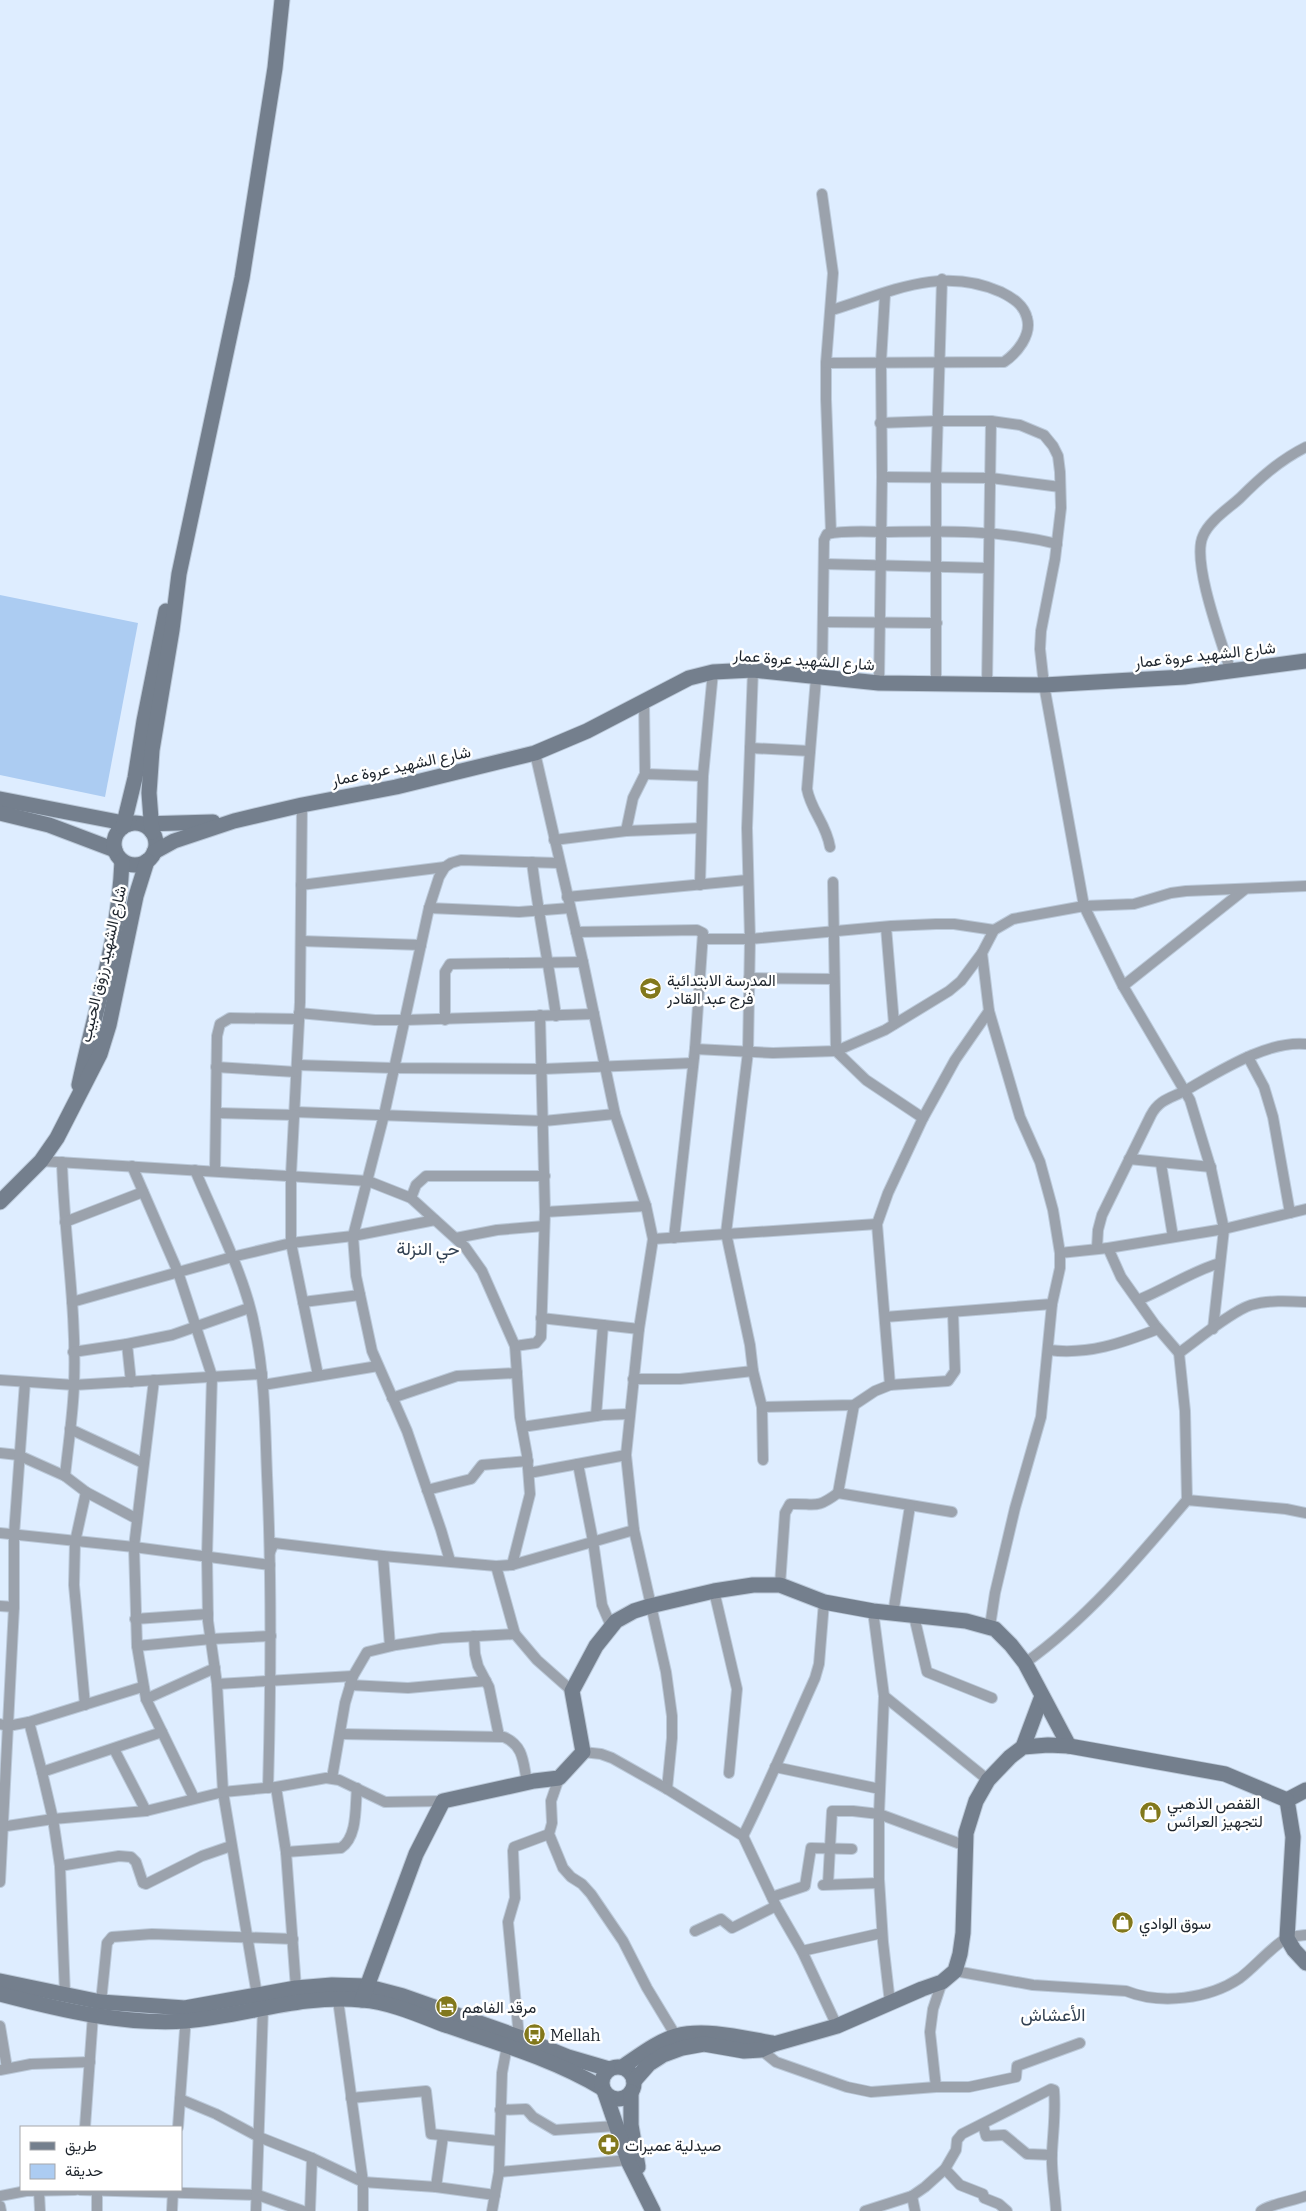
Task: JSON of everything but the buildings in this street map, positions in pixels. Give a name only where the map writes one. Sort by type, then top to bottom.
[{"type":"street","points":[[137,826],[135,778],[158,644],[179,574],[242,278],[275,68],[282,0]]},
{"type":"street","points":[[822,194],[833,273],[832,310],[826,363],[831,533]]},
{"type":"street","points":[[826,363],[1004,362],[1014,355],[1020,346],[1028,322],[1025,311],[1018,302],[1008,296],[971,281],[942,279],[910,286],[832,310]]},
{"type":"street","points":[[936,685],[936,477],[942,279]]},
{"type":"street","points":[[879,683],[879,566],[882,477],[880,423],[885,294]]},
{"type":"street","points":[[880,423],[937,421],[991,422],[1020,425],[1044,435],[1058,456],[1061,508],[1057,544],[1041,631],[1040,649],[1044,685],[1084,906],[1123,986],[1195,1112],[1211,1167],[1224,1230],[1213,1329]]},
{"type":"street","points":[[987,685],[988,568],[992,478],[991,422]]},
{"type":"street","points":[[1230,672],[1201,572],[1200,543],[1203,533],[1268,471],[1306,447]]},
{"type":"street","points":[[882,477],[992,478],[1060,487]]},
{"type":"street","points":[[830,847],[824,824],[809,798],[808,788],[810,751],[819,678],[823,622],[824,539],[827,534],[880,532],[990,533],[1025,536],[1057,544]]},
{"type":"street","points":[[824,564],[988,568]]},
{"type":"street","points":[[118,855],[115,837],[137,826],[149,793],[152,750],[172,630],[179,574]]},
{"type":"street","points":[[823,622],[937,623]]},
{"type":"street","name":"شارع الشهيد عروة عمار","points":[[151,857],[174,841],[234,821],[302,805],[396,787],[535,753],[587,732],[689,678],[714,672],[753,670],[879,683],[1044,685],[1184,677],[1230,672],[1304,659]]},
{"type":"street","points":[[753,670],[747,880],[750,939],[748,1052],[726,1233],[750,1345],[753,1371],[762,1407],[763,1460]]},
{"type":"street","points":[[700,885],[703,776],[714,672]]},
{"type":"street","points":[[626,831],[633,798],[645,774],[644,701]]},
{"type":"street","points":[[750,748],[810,751]]},
{"type":"street","points":[[535,753],[583,962],[603,1066],[615,1114],[646,1206],[653,1239],[639,1329],[626,1455],[634,1530],[666,1672],[672,1716],[672,1738],[667,1789]]},
{"type":"street","points":[[645,774],[703,776]]},
{"type":"street","name":"شارع الشهيد عروة عمار","points":[[0,799],[137,826],[234,821]]},
{"type":"street","points":[[302,805],[301,942],[291,1175],[291,1243],[318,1374]]},
{"type":"street","points":[[0,813],[49,824],[93,841],[137,865],[151,857],[155,838],[137,826]]},
{"type":"street","points":[[554,840],[626,831],[701,828]]},
{"type":"street","points":[[93,841],[111,861],[120,887]]},
{"type":"street","name":"شارع الشهيد رزوق الحبيب","points":[[76,1099],[106,977],[120,887],[118,855]]},
{"type":"street","name":"شارع الشهيد رزوق الحبيب","points":[[0,1202],[41,1161],[57,1138],[92,1072],[106,1038],[136,896],[151,857]]},
{"type":"street","points":[[450,1561],[407,1431],[372,1351],[360,1295],[353,1236],[384,1115],[429,908],[439,877],[445,867],[451,862],[461,860],[559,863]]},
{"type":"street","points":[[532,862],[538,911],[549,962],[556,1016]]},
{"type":"street","points":[[301,885],[445,867]]},
{"type":"street","points":[[429,908],[538,911],[568,902],[747,880]]},
{"type":"street","points":[[833,882],[836,1050],[866,1080],[923,1118]]},
{"type":"street","points":[[695,1049],[748,1052],[836,1050],[894,1024],[956,986],[982,953],[994,930],[1022,916],[1084,906],[1134,904],[1171,893],[1186,891],[1306,886]]},
{"type":"street","points":[[1123,986],[1244,890]]},
{"type":"street","points":[[704,939],[750,939],[886,927],[954,924],[994,930]]},
{"type":"street","points":[[886,927],[894,1024]]},
{"type":"street","points":[[576,932],[697,930],[704,934],[695,1049],[674,1238]]},
{"type":"street","points":[[301,942],[421,945]]},
{"type":"street","points":[[982,953],[989,1011],[1020,1117],[1040,1162],[1053,1210],[1060,1253],[1060,1268],[1052,1304],[1049,1350],[1040,1418],[1015,1508],[995,1593],[990,1626]]},
{"type":"street","points":[[445,1020],[445,972],[450,964],[583,962]]},
{"type":"street","points":[[749,978],[834,979]]},
{"type":"street","points":[[890,1385],[878,1224],[888,1193],[923,1118],[956,1060],[989,1011]]},
{"type":"street","points":[[215,1171],[217,1036],[220,1024],[224,1020],[230,1018],[299,1016],[374,1020],[445,1020],[594,1014]]},
{"type":"street","points":[[515,1346],[539,1341],[541,1318],[545,1212],[543,1069],[540,1015]]},
{"type":"street","points":[[1097,1248],[1098,1230],[1102,1215],[1158,1105],[1165,1098],[1184,1091],[1248,1056],[1267,1049],[1306,1044]]},
{"type":"street","points":[[1248,1056],[1264,1087],[1273,1117],[1290,1213]]},
{"type":"street","points":[[216,1068],[543,1069],[693,1063]]},
{"type":"street","points":[[216,1113],[384,1115],[544,1121],[615,1114]]},
{"type":"street","points":[[1129,1159],[1161,1164],[1211,1167]]},
{"type":"street","points":[[41,1161],[368,1181],[411,1198],[456,1238],[482,1271],[515,1346],[530,1494],[512,1565]]},
{"type":"street","points":[[62,1162],[72,1302],[74,1385],[65,1476]]},
{"type":"street","points":[[1161,1164],[1173,1237]]},
{"type":"street","points":[[132,1166],[178,1272],[197,1325],[212,1376],[207,1556],[208,1614],[217,1684],[223,1792],[246,1938],[260,2002],[260,2137],[256,2211]]},
{"type":"street","points":[[195,1170],[232,1257],[249,1308],[255,1327],[263,1380],[270,1552],[272,1788],[286,1852],[296,1988]]},
{"type":"street","points":[[411,1198],[416,1185],[426,1176],[544,1176]]},
{"type":"street","points":[[65,1222],[143,1192]]},
{"type":"street","points":[[545,1212],[646,1206]]},
{"type":"street","points":[[1060,1253],[1108,1248],[1224,1230],[1306,1209]]},
{"type":"street","points":[[72,1302],[232,1257],[291,1243],[353,1236],[435,1220]]},
{"type":"street","points":[[653,1239],[878,1224]]},
{"type":"street","points":[[456,1238],[497,1230],[544,1226]]},
{"type":"street","points":[[1025,1663],[1045,1649],[1098,1602],[1187,1500],[1185,1411],[1179,1353],[1158,1329],[1121,1277],[1108,1248]]},
{"type":"street","points":[[1138,1300],[1162,1291],[1206,1267],[1220,1263]]},
{"type":"street","points":[[303,1302],[360,1295]]},
{"type":"street","points":[[1179,1353],[1236,1312],[1251,1305],[1287,1301],[1306,1302]]},
{"type":"street","points":[[885,1317],[1052,1304]]},
{"type":"street","points":[[73,1352],[172,1335],[249,1308]]},
{"type":"street","points":[[762,1407],[854,1405],[875,1391],[890,1385],[944,1382],[953,1377],[956,1372],[953,1312]]},
{"type":"street","points":[[541,1318],[639,1329]]},
{"type":"street","points":[[596,1416],[603,1325]]},
{"type":"street","points":[[1049,1350],[1080,1352],[1102,1348],[1158,1329]]},
{"type":"street","points":[[127,1344],[131,1382]]},
{"type":"street","points":[[0,1380],[74,1385],[212,1376],[263,1380],[378,1366]]},
{"type":"street","points":[[633,1378],[680,1379],[753,1371]]},
{"type":"street","points":[[392,1398],[457,1376],[517,1373]]},
{"type":"street","points":[[154,1380],[134,1547],[136,1646],[142,1687],[146,1699],[194,1798]]},
{"type":"street","points":[[0,1882],[4,1725],[14,1606],[14,1535],[18,1455],[25,1382]]},
{"type":"street","points":[[780,1585],[787,1507],[790,1504],[818,1506],[838,1493],[854,1405]]},
{"type":"street","points":[[522,1427],[596,1416],[629,1414]]},
{"type":"street","points":[[70,1429],[143,1463]]},
{"type":"street","points":[[0,1453],[18,1455],[65,1476],[86,1492],[137,1519]]},
{"type":"street","points":[[529,1474],[626,1455]]},
{"type":"street","points":[[427,1490],[471,1479],[482,1465],[528,1461]]},
{"type":"street","points":[[578,1464],[593,1542],[602,1605],[611,1626]]},
{"type":"street","points":[[85,1704],[75,1594],[75,1542],[86,1492]]},
{"type":"street","points":[[838,1493],[952,1512]]},
{"type":"street","points":[[1187,1500],[1306,1513]]},
{"type":"street","points":[[893,1614],[910,1506]]},
{"type":"street","points":[[270,1552],[274,1543],[383,1556],[496,1566],[512,1565],[634,1530]]},
{"type":"street","points":[[0,1533],[134,1547],[270,1565]]},
{"type":"street","points":[[383,1556],[390,1646]]},
{"type":"street","points":[[496,1566],[515,1634],[536,1660],[572,1692]]},
{"type":"street","points":[[583,1752],[578,1736],[572,1692],[596,1646],[611,1626],[634,1611],[650,1606],[714,1591],[753,1585],[780,1585],[824,1602],[873,1611],[966,1621],[990,1626],[1005,1638],[1025,1663],[1069,1746]]},
{"type":"street","points":[[714,1591],[737,1689],[729,1773]]},
{"type":"street","points":[[743,1836],[768,1786],[815,1678],[819,1664],[824,1602]]},
{"type":"street","points":[[0,1606],[14,1606]]},
{"type":"street","points":[[873,1611],[884,1696],[879,1814],[879,1883],[882,1933],[890,2003]]},
{"type":"street","points":[[135,1619],[208,1614]]},
{"type":"street","points":[[914,1616],[927,1672],[992,1698]]},
{"type":"street","points":[[332,1778],[351,1680],[367,1652],[390,1646],[442,1638],[515,1634]]},
{"type":"street","points":[[136,1646],[210,1639],[271,1636]]},
{"type":"street","points":[[474,1636],[477,1660],[491,1696],[499,1736]]},
{"type":"street","points":[[146,1699],[215,1668]]},
{"type":"street","points":[[217,1684],[271,1680],[351,1680],[408,1688],[486,1681]]},
{"type":"street","points":[[4,1725],[29,1722],[142,1687]]},
{"type":"street","points":[[884,1696],[988,1780]]},
{"type":"street","points":[[513,2041],[570,2070],[603,2091],[608,2097],[618,2100],[624,2098],[649,2064],[663,2055],[682,2048],[704,2044],[744,2051],[836,2026],[942,1982],[955,1971],[963,1933],[966,1846],[970,1818],[988,1780],[1023,1747],[1042,1696]]},
{"type":"street","points":[[29,1722],[53,1819],[60,1866],[65,1995]]},
{"type":"street","points":[[42,1772],[162,1732]]},
{"type":"street","points":[[340,1734],[499,1736],[512,1740],[520,1748],[527,1782]]},
{"type":"street","points":[[1023,1747],[1069,1746],[1225,1774],[1287,1800]]},
{"type":"street","points":[[114,1749],[146,1811]]},
{"type":"street","points":[[583,1752],[601,1754],[612,1758],[667,1789],[743,1836],[774,1902],[802,1951],[836,2026]]},
{"type":"street","points":[[583,1752],[559,1778],[551,1801],[552,1822],[549,1834],[566,1873],[591,1894],[612,1925],[676,2036]]},
{"type":"street","points":[[775,1767],[880,1789]]},
{"type":"street","points":[[1,1827],[53,1819],[146,1811],[223,1792],[272,1788],[332,1778],[386,1802],[443,1801],[527,1782],[559,1778]]},
{"type":"street","points":[[286,1852],[341,1848],[346,1845],[350,1840],[352,1832],[356,1788]]},
{"type":"street","points":[[1287,1800],[1306,1790]]},
{"type":"street","points":[[1287,1800],[1293,1837],[1287,1938],[1294,1950],[1306,1963]]},
{"type":"street","points":[[364,1993],[416,1854],[443,1801]]},
{"type":"street","points":[[879,1883],[825,1884],[832,1811],[853,1810],[879,1814],[966,1846]]},
{"type":"street","points":[[492,2211],[499,2172],[502,2073],[513,2041],[508,1922],[515,1898],[513,1851],[514,1847],[519,1844],[549,1834]]},
{"type":"street","points":[[60,1866],[119,1856],[131,1857],[136,1862],[142,1882],[146,1884],[202,1856],[231,1846]]},
{"type":"street","points":[[695,1931],[720,1919],[732,1928],[774,1902],[805,1886],[811,1848],[852,1849]]},
{"type":"street","points":[[802,1951],[882,1933]]},
{"type":"street","points":[[100,2002],[106,1943],[112,1937],[152,1934],[293,1939]]},
{"type":"street","points":[[955,1971],[1033,1985],[1126,1991],[1138,1996],[1157,1999],[1174,1998],[1204,1993],[1224,1987],[1240,1978],[1287,1938],[1306,1934]]},
{"type":"street","points":[[0,1981],[100,2002],[186,2014]]},
{"type":"street","points":[[936,2087],[930,2032],[932,2009],[942,1982]]},
{"type":"street","points":[[260,2002],[296,1988],[332,1985],[364,1993],[398,2008],[568,2057],[630,2072],[632,2086],[631,2125],[641,2188]]},
{"type":"street","points":[[0,1994],[93,2015],[152,2021],[260,2002],[338,2000],[364,1993]]},
{"type":"street","points":[[338,2000],[362,2182],[364,2211]]},
{"type":"street","points":[[178,2126],[186,2014]]},
{"type":"street","points":[[85,2126],[93,2015]]},
{"type":"street","points":[[0,2026],[3,2069],[32,2064],[90,2062]]},
{"type":"street","points":[[653,2211],[628,2160],[603,2091],[602,2078],[615,2068],[651,2047],[676,2036],[705,2034],[765,2045],[776,2062],[855,2089],[871,2092],[936,2087],[969,2087],[1016,2077],[1017,2066],[1080,2043]]},
{"type":"street","points":[[865,2211],[912,2196],[945,2169],[956,2150],[957,2140],[962,2134],[1037,2098],[1048,2089],[1054,2090],[1056,2122],[1052,2155],[1056,2211]]},
{"type":"street","points":[[351,2098],[426,2091],[431,2134],[499,2141]]},
{"type":"street","points":[[180,2099],[362,2182],[436,2186],[495,2195]]},
{"type":"street","points":[[500,2110],[526,2109],[533,2117],[555,2130],[616,2126]]},
{"type":"street","points":[[983,2125],[986,2136],[1004,2135],[1010,2138],[1027,2154],[1052,2155]]},
{"type":"street","points":[[436,2186],[443,2136]]},
{"type":"street","points":[[310,2211],[312,2158]]},
{"type":"street","points":[[499,2172],[628,2160]]},
{"type":"street","points":[[945,2169],[960,2185],[983,2194],[984,2198],[999,2204],[1007,2211]]},
{"type":"street","points":[[0,2196],[32,2191]]},
{"type":"street","points":[[39,2191],[40,2211]]},
{"type":"street","points":[[88,2191],[173,2191],[258,2195],[303,2211]]},
{"type":"street","points":[[172,2211],[173,2191]]},
{"type":"street","points":[[97,2192],[98,2211]]},
{"type":"street","points":[[912,2196],[915,2211]]},
{"type":"street","points":[[1261,2211],[1269,2206],[1283,2204],[1306,2196]]},
{"type":"street","points":[[0,2206],[1,2211]]},
{"type":"green space","points":[[0,595],[138,623],[105,797],[0,775]]},
{"type":"place","name":"المدرسة الابتدائية فرج عبد القادر","points":[[651,989]]},
{"type":"place","name":"القفص الذهبي لتجهيز العرائس","points":[[1151,1812]]},
{"type":"place","name":"سوق الوادي","points":[[1123,1923]]},
{"type":"place","name":"مرقد الفاهم","points":[[446,2007]]},
{"type":"place","name":"Mellah","points":[[534,2035]]},
{"type":"place","name":"صيدلية عميرات","points":[[609,2145]]},
{"type":"district","name":"حي النزلة","points":[[428,1249]]},
{"type":"district","name":"الأعشاش","points":[[1053,2015]]}]
